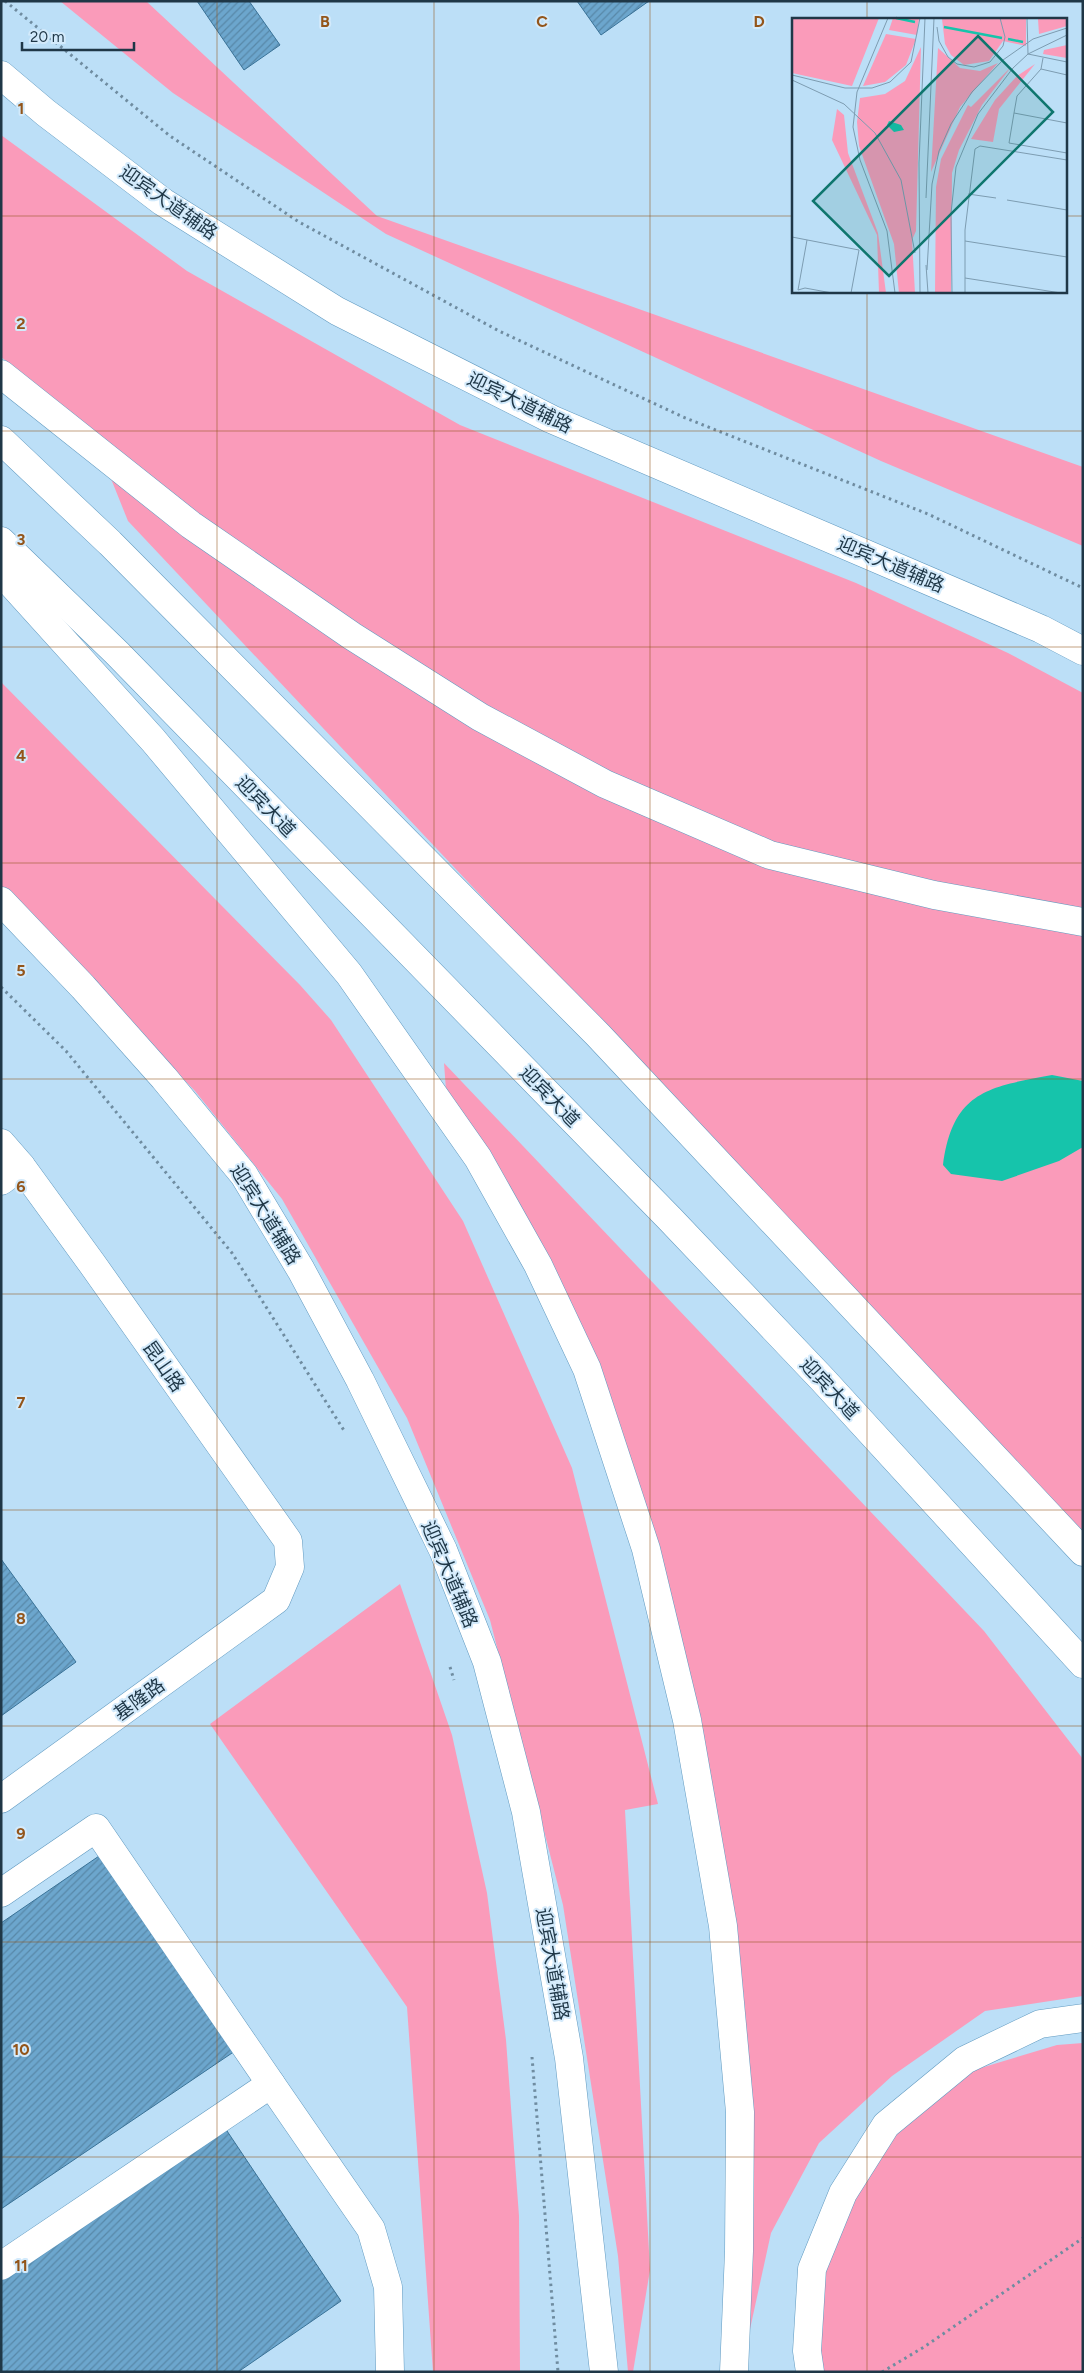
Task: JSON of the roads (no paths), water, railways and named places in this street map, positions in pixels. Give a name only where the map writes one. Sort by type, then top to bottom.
[{"type":"main road","name":"迎宾大道辅路","points":[[1,75],[163,202],[336,311],[551,419],[1041,629],[1083,651]]},
{"type":"main road","points":[[1,374],[191,525],[352,636],[480,717],[605,784],[770,854],[934,895],[1083,922]]},
{"type":"main road","points":[[1,440],[110,543],[598,1035],[1083,1552]]},
{"type":"main road","name":"迎宾大道","points":[[1,541],[124,660],[670,1219],[823,1380],[1083,1664]]},
{"type":"main road","points":[[1,572],[153,740],[350,974],[478,1158],[538,1265],[587,1369],[648,1559],[687,1720],[723,1926],[740,2112],[739,2251],[734,2372]]},
{"type":"main road","name":"迎宾大道辅路","points":[[1,902],[83,987],[164,1078],[244,1175],[301,1270],[360,1380],[443,1550],[487,1662],[526,1812],[569,2058],[604,2372]]},
{"type":"main road","name":"昆山路","points":[[1,1143],[11,1174],[288,1541],[290,1566],[276,1600]]},
{"type":"main road","name":"基隆路","points":[[1,1799],[276,1600]]},
{"type":"main road","points":[[1,1893],[96,1828],[371,2229],[388,2287],[390,2372]]},
{"type":"main road","points":[[810,2372],[807,2350],[812,2269],[843,2192],[886,2125],[965,2060],[1040,2024],[1083,2018]]},
{"type":"main road","points":[[1,2266],[271,2084]]}]
